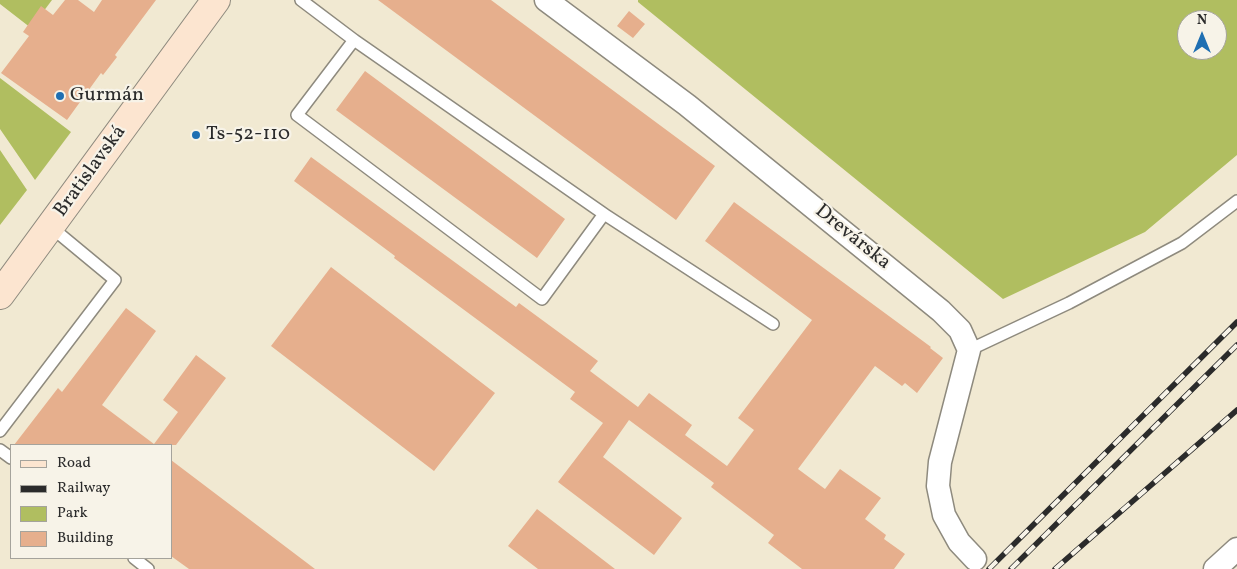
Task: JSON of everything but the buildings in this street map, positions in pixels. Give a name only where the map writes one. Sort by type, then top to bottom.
[{"type":"main road","name":"Bratislavská","points":[[0,295],[216,0]]},
{"type":"street","name":"Drevárska","points":[[546,0],[688,105],[942,311],[960,330],[969,350]]},
{"type":"street","points":[[969,350],[940,462],[938,486],[944,515],[959,542],[975,559]]},
{"type":"street","points":[[1215,569],[1237,549]]},
{"type":"lane","points":[[301,0],[354,40],[604,214],[773,324]]},
{"type":"lane","points":[[354,40],[297,115],[542,299],[604,214]]},
{"type":"lane","points":[[969,350],[1069,303],[1182,243],[1237,201]]},
{"type":"lane","points":[[0,431],[115,280],[51,227]]},
{"type":"lane","points":[[135,559],[148,569]]},
{"type":"green space","points":[[0,0],[52,0],[31,28],[0,4]]},
{"type":"green space","points":[[638,0],[1237,0],[1237,155],[1145,232],[1003,299],[638,2]]},
{"type":"green space","points":[[0,78],[71,132],[35,180],[0,129]]},
{"type":"green space","points":[[0,150],[27,190],[0,225]]},
{"type":"railway","points":[[989,569],[1237,322]]},
{"type":"railway","points":[[1011,569],[1237,345]]},
{"type":"railway","points":[[1055,569],[1237,410]]},
{"type":"place","name":"Gurmán","points":[[60,96]]},
{"type":"place","name":"Ts-52-110","points":[[196,135]]}]
